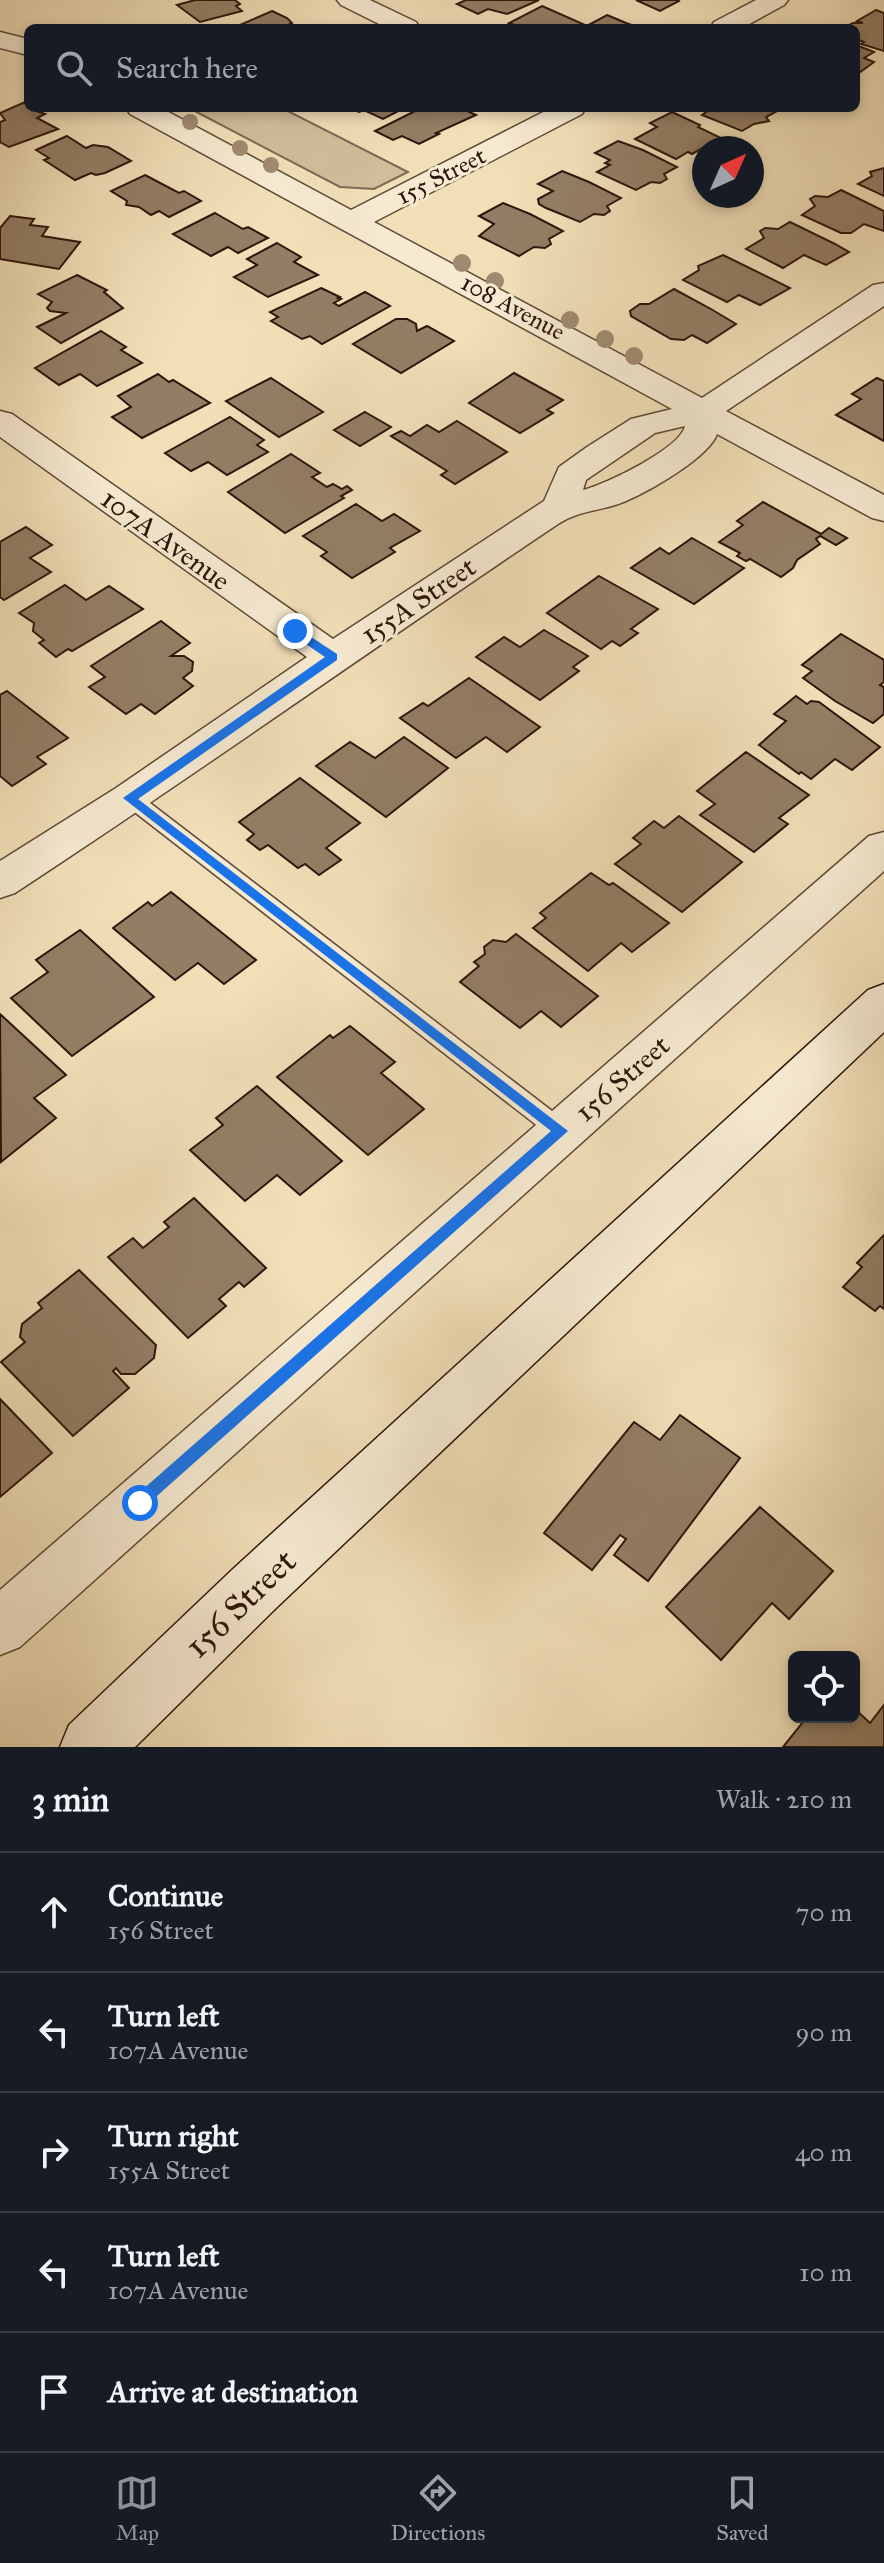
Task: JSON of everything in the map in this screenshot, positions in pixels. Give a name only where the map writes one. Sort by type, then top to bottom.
[{"type":"street","points":[[350,0],[399,24]]},
{"type":"street","points":[[730,24],[775,0]]},
{"type":"street","points":[[0,40],[24,46]]},
{"type":"street","name":"108 Avenue","points":[[148,112],[884,510]]},
{"type":"street","name":"155 Street","points":[[353,221],[564,112]]},
{"type":"street","points":[[704,411],[884,292]]},
{"type":"street","name":"155A Street","points":[[0,882],[130,798],[333,657],[559,507],[613,494],[685,451],[700,437],[704,411]]},
{"type":"street","name":"107A Avenue","points":[[0,421],[333,657]]},
{"type":"street","name":"156 Street","points":[[0,1627],[884,847]]},
{"type":"street","name":"156 Street","points":[[91,1747],[254,1589],[884,1003]]},
{"type":"lane","points":[[130,798],[561,1131]]},
{"type":"shaded area","points":[[197,112],[290,112],[408,172],[374,189],[340,187]]},
{"type":"building","points":[[195,0],[235,0],[242,11],[200,22],[177,5]]},
{"type":"building","points":[[466,0],[539,0],[507,14],[488,9],[478,14],[457,4]]},
{"type":"building","points":[[636,0],[678,0],[679,1],[660,11]]},
{"type":"building","points":[[542,6],[583,24],[512,24],[509,23]]},
{"type":"building","points":[[876,10],[884,13],[884,51],[861,44],[864,42],[860,40],[860,24],[851,24],[863,23],[857,21]]},
{"type":"building","points":[[272,11],[292,23],[290,24],[242,24]]},
{"type":"building","points":[[607,15],[629,24],[590,24]]},
{"type":"building","points":[[860,47],[874,52],[864,58],[874,62],[860,72]]},
{"type":"building","points":[[24,102],[24,112],[45,114],[37,118],[58,129],[9,147],[0,142],[0,122],[5,120],[0,113]]},
{"type":"building","points":[[368,112],[396,112],[383,119]]},
{"type":"building","points":[[413,112],[470,112],[476,115],[419,144],[402,136],[393,140],[375,131]]},
{"type":"building","points":[[672,112],[717,136],[692,136],[692,154],[688,152],[676,159],[635,139],[657,127],[650,123]]},
{"type":"building","points":[[706,112],[775,112],[766,117],[769,121],[742,131],[702,115]]},
{"type":"building","points":[[67,136],[86,148],[93,145],[108,147],[131,161],[105,173],[91,173],[75,180],[44,160],[49,158],[36,150]]},
{"type":"building","points":[[618,141],[677,167],[664,174],[667,179],[660,183],[651,182],[636,190],[597,172],[610,165],[605,163],[610,160],[595,153]]},
{"type":"building","points":[[884,168],[884,196],[858,184],[872,176],[870,172]]},
{"type":"building","points":[[562,171],[621,198],[607,206],[610,211],[604,215],[594,214],[580,222],[546,208],[539,204],[538,199],[553,191],[538,184]]},
{"type":"building","points":[[145,175],[201,201],[169,217],[159,211],[151,215],[139,207],[126,205],[127,201],[111,191]]},
{"type":"building","points":[[841,190],[884,211],[884,231],[864,224],[851,233],[841,233],[802,215],[815,206],[810,199],[815,196],[828,197]]},
{"type":"building","points":[[503,203],[563,231],[549,239],[551,244],[545,248],[534,247],[519,256],[479,236],[494,224],[479,216]]},
{"type":"building","points":[[215,213],[243,229],[248,227],[268,238],[238,253],[228,247],[211,256],[173,234]]},
{"type":"building","points":[[10,216],[34,219],[30,225],[48,227],[42,236],[80,242],[59,269],[0,259],[0,228]]},
{"type":"building","points":[[790,222],[849,252],[826,265],[804,255],[783,268],[746,249],[764,238],[760,231],[765,228],[778,229]]},
{"type":"building","points":[[277,243],[301,257],[294,262],[318,275],[268,297],[234,277],[257,265],[247,259]]},
{"type":"building","points":[[723,255],[790,288],[760,305],[739,295],[727,302],[683,280],[699,270],[698,266]]},
{"type":"building","points":[[77,275],[107,290],[104,292],[123,308],[61,343],[37,327],[66,313],[50,311],[47,308],[52,302],[38,294]]},
{"type":"building","points":[[321,288],[340,297],[334,303],[339,306],[365,292],[390,306],[322,344],[310,336],[302,339],[271,321],[278,317],[270,312]]},
{"type":"building","points":[[674,289],[736,324],[707,343],[692,335],[684,340],[671,339],[631,316],[630,311],[640,304],[649,304]]},
{"type":"building","points":[[396,319],[407,319],[416,324],[417,331],[427,326],[454,341],[401,373],[353,344]]},
{"type":"building","points":[[101,331],[126,347],[121,350],[142,363],[97,386],[80,374],[59,385],[35,368]]},
{"type":"building","points":[[514,373],[563,400],[547,410],[553,413],[520,433],[469,403]]},
{"type":"building","points":[[158,374],[210,403],[142,438],[112,417],[131,407],[118,396]]},
{"type":"building","points":[[271,378],[323,412],[279,437],[226,401]]},
{"type":"building","points":[[877,378],[884,381],[884,441],[836,415],[861,399],[852,394]]},
{"type":"building","points":[[365,412],[391,427],[360,446],[334,430]]},
{"type":"building","points":[[230,417],[264,440],[257,445],[268,452],[227,475],[208,462],[191,471],[165,453]]},
{"type":"building","points":[[457,421],[507,452],[455,484],[441,475],[447,471],[391,436],[401,431],[410,436],[427,425],[439,432]]},
{"type":"building","points":[[291,454],[320,473],[312,477],[327,487],[333,484],[352,490],[341,496],[344,498],[285,533],[228,492]]},
{"type":"building","points":[[763,502],[821,534],[829,528],[847,538],[836,545],[820,536],[816,539],[820,544],[797,560],[793,568],[781,577],[750,559],[746,561],[737,556],[740,553],[719,542],[743,525],[737,521]]},
{"type":"building","points":[[356,504],[382,521],[394,514],[420,531],[390,548],[395,552],[352,578],[321,556],[327,552],[303,536]]},
{"type":"building","points":[[26,527],[52,545],[30,558],[51,572],[4,600],[0,597],[0,542]]},
{"type":"building","points":[[692,538],[744,568],[694,604],[631,568],[660,548],[669,554]]},
{"type":"building","points":[[599,576],[658,609],[631,629],[638,633],[620,646],[612,641],[601,649],[547,613]]},
{"type":"building","points":[[65,585],[86,600],[109,586],[143,609],[72,651],[68,649],[56,657],[39,643],[44,640],[33,631],[34,623],[19,613]]},
{"type":"building","points":[[161,621],[190,643],[171,656],[184,656],[193,662],[192,671],[183,678],[193,686],[155,714],[141,704],[126,714],[89,687],[105,677],[91,666]]},
{"type":"building","points":[[544,630],[588,656],[573,667],[579,671],[540,700],[476,657],[504,637],[520,647]]},
{"type":"building","points":[[841,634],[884,660],[884,682],[880,685],[884,687],[884,714],[873,723],[803,678],[812,671],[802,665]]},
{"type":"building","points":[[469,678],[540,727],[507,752],[486,737],[456,758],[400,718],[423,703],[428,706]]},
{"type":"building","points":[[7,691],[68,738],[37,757],[46,764],[12,786],[0,776],[0,695]]},
{"type":"building","points":[[796,696],[807,704],[819,702],[880,747],[852,770],[835,759],[811,779],[801,772],[799,774],[759,745],[786,721],[774,714]]},
{"type":"building","points":[[404,737],[448,768],[386,817],[316,766],[350,742],[375,758]]},
{"type":"building","points":[[746,752],[809,795],[779,818],[788,824],[754,852],[700,815],[715,804],[697,791]]},
{"type":"building","points":[[300,778],[360,823],[326,848],[341,860],[319,875],[305,864],[298,868],[268,845],[260,850],[247,840],[254,834],[239,822]]},
{"type":"building","points":[[679,816],[742,862],[682,912],[615,864],[641,844],[633,838],[654,821],[664,828]]},
{"type":"building","points":[[591,873],[609,885],[613,883],[669,923],[632,952],[621,943],[588,971],[533,928],[546,918],[540,913]]},
{"type":"building","points":[[171,892],[256,960],[224,984],[198,963],[175,980],[113,928],[148,902],[152,906]]},
{"type":"building","points":[[80,930],[154,997],[72,1056],[11,998],[48,972],[36,960]]},
{"type":"building","points":[[516,934],[598,996],[561,1027],[541,1011],[520,1028],[460,982],[479,966],[474,962],[485,954],[484,947],[493,940],[506,942]]},
{"type":"building","points":[[0,1014],[66,1075],[34,1098],[56,1118],[1,1162]]},
{"type":"building","points":[[350,1026],[395,1062],[381,1073],[424,1109],[368,1155],[277,1077],[330,1035],[333,1038]]},
{"type":"building","points":[[257,1086],[342,1161],[300,1195],[277,1175],[245,1201],[190,1150],[223,1125],[216,1118]]},
{"type":"building","points":[[194,1198],[266,1268],[244,1287],[239,1282],[219,1299],[226,1306],[188,1338],[108,1257],[133,1238],[143,1248],[169,1227],[164,1222]]},
{"type":"building","points":[[884,1235],[884,1309],[880,1306],[875,1311],[843,1287],[862,1267],[857,1263]]},
{"type":"building","points":[[79,1270],[156,1345],[154,1358],[135,1374],[121,1374],[116,1368],[113,1371],[129,1388],[73,1436],[1,1362],[25,1342],[20,1337],[22,1324],[42,1308],[38,1303]]},
{"type":"building","points":[[0,1399],[52,1453],[0,1497]]},
{"type":"building","points":[[680,1415],[740,1458],[648,1581],[614,1555],[626,1539],[620,1535],[592,1570],[544,1533],[634,1422],[660,1440]]},
{"type":"building","points":[[760,1507],[833,1571],[789,1619],[772,1603],[721,1660],[666,1607]]},
{"type":"building","points":[[884,1705],[884,1747],[783,1747],[802,1723],[860,1723],[860,1714],[870,1723]]},
{"type":"route","points":[[140,1503],[561,1131],[130,798],[333,657],[295,631]]}]
